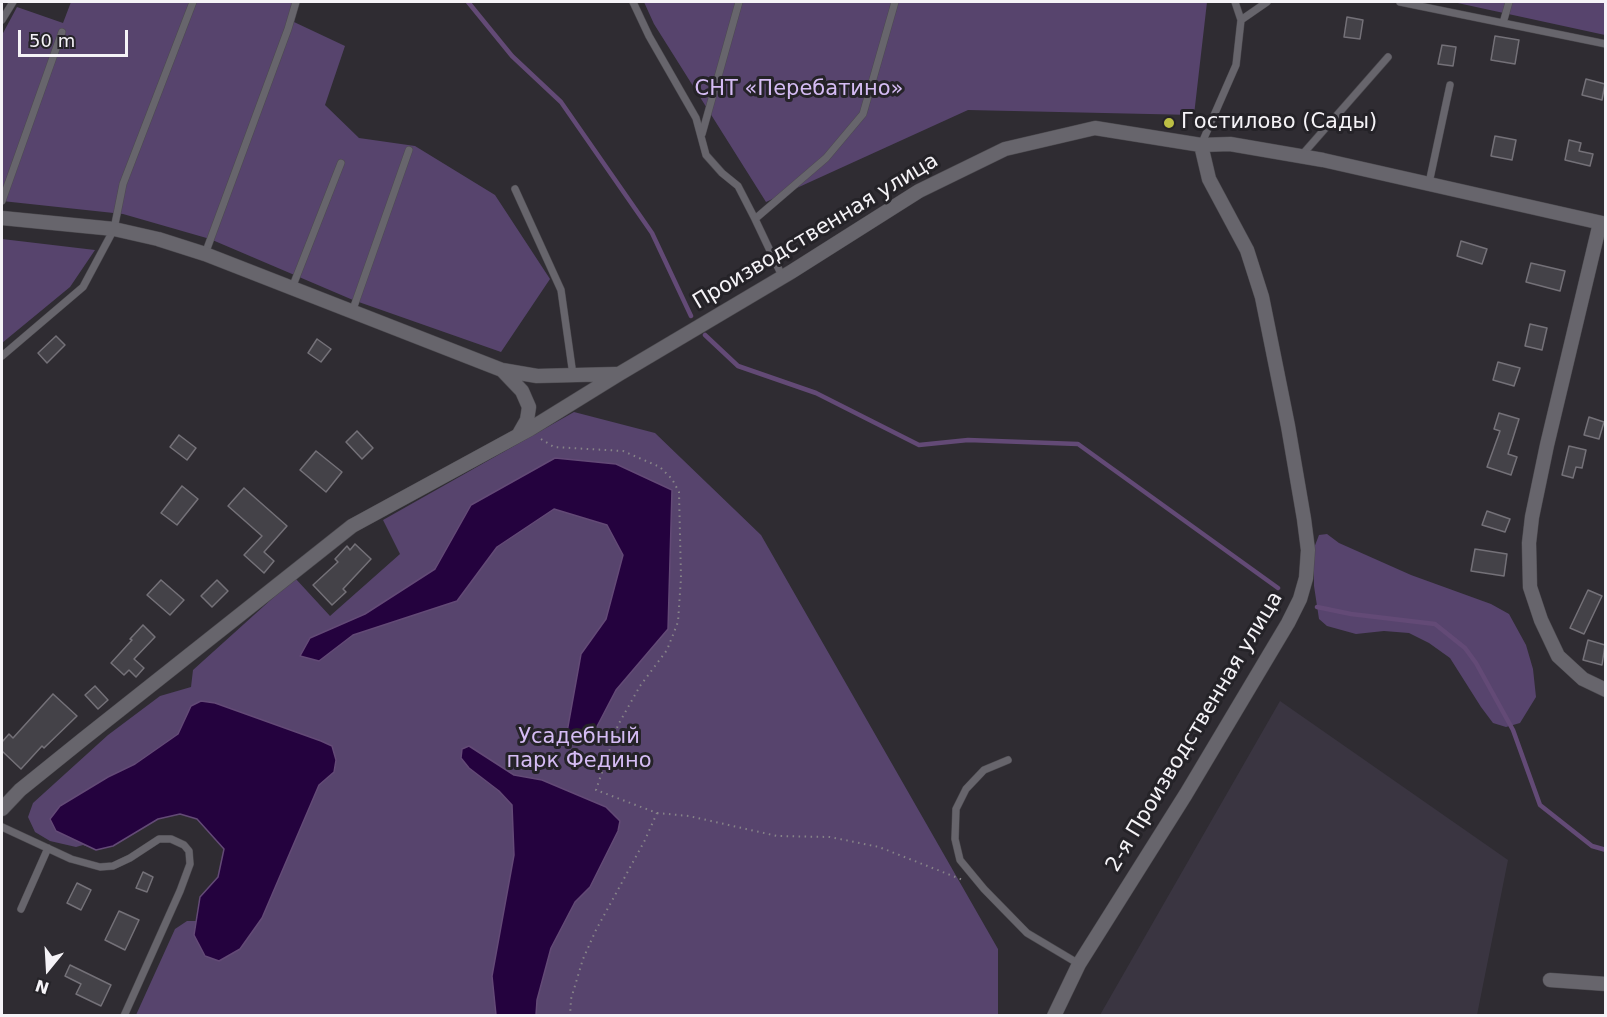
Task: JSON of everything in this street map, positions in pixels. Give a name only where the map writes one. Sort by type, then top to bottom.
[{"type":"street","name":"Производственная улица","points":[[2,809],[20,790],[352,526],[524,433],[619,374],[783,278],[919,191],[1005,149],[1095,128],[1202,145],[1230,144],[1429,183],[1603,223]]},
{"type":"street","name":"2-я Производственная улица","points":[[1054,1016],[1079,964],[1186,794],[1288,623],[1300,599],[1306,578],[1308,550],[1304,519],[1282,393],[1262,297],[1247,250],[1209,179],[1202,145]]},
{"type":"street","points":[[2,218],[114,229],[158,239],[205,254],[502,370],[537,376],[619,374]]},
{"type":"street","points":[[1603,223],[1547,445],[1529,543],[1530,587],[1540,620],[1558,656],[1583,679],[1605,690]]},
{"type":"street","points":[[502,370],[522,392],[529,407],[524,433]]},
{"type":"street","points":[[1550,980],[1605,984]]},
{"type":"lane","points":[[2,20],[12,2]]},
{"type":"lane","points":[[2,356],[83,287],[114,229],[123,184],[192,2]]},
{"type":"lane","points":[[205,254],[296,2]]},
{"type":"lane","points":[[633,2],[649,36],[696,118],[706,155],[738,186],[783,278]]},
{"type":"lane","points":[[701,137],[739,2]]},
{"type":"lane","points":[[754,219],[826,158],[863,114],[895,2]]},
{"type":"lane","points":[[1202,145],[1236,64],[1241,20],[1235,2]]},
{"type":"lane","points":[[1241,20],[1267,2]]},
{"type":"lane","points":[[1400,2],[1605,44]]},
{"type":"lane","points":[[1503,23],[1509,2]]},
{"type":"lane","points":[[2,201],[62,32]]},
{"type":"lane","points":[[1300,156],[1388,57]]},
{"type":"lane","points":[[1429,183],[1450,85]]},
{"type":"lane","points":[[352,312],[409,150]]},
{"type":"lane","points":[[292,288],[341,163]]},
{"type":"lane","points":[[514,189],[561,290],[573,375]]},
{"type":"lane","points":[[1008,759],[984,770],[966,789],[956,809],[955,839],[960,860],[984,889],[1027,933],[1079,964]]},
{"type":"lane","points":[[2,827],[71,859],[100,867],[113,866],[130,858],[159,839],[171,839],[184,845],[189,851],[190,864],[180,891],[124,1016]]},
{"type":"lane","points":[[21,909],[48,848]]},
{"type":"path","points":[[524,433],[554,447],[623,451],[660,467],[672,479],[679,492],[681,578],[678,622],[667,650],[640,686],[618,725],[596,790],[657,813],[689,816],[777,836],[830,837],[879,847],[984,889]]},
{"type":"path","points":[[570,1016],[571,999],[583,959],[657,813]]},
{"type":"shaded area","points":[[555,458],[616,464],[672,490],[668,629],[616,690],[591,738],[567,732],[581,654],[606,619],[623,555],[607,525],[554,509],[497,547],[457,601],[353,635],[319,661],[300,656],[310,638],[365,614],[435,569],[471,505]]},
{"type":"shaded area","points":[[201,701],[215,703],[321,741],[332,746],[336,760],[334,772],[319,785],[262,918],[240,949],[219,961],[205,956],[194,935],[200,897],[218,877],[224,849],[197,819],[180,814],[158,819],[113,846],[96,850],[56,831],[50,819],[60,806],[108,777],[135,764],[178,734],[191,706]]},
{"type":"shaded area","points":[[1280,701],[1508,860],[1477,1015],[1100,1015]]},
{"type":"shaded area","points":[[469,746],[514,775],[542,780],[606,807],[620,821],[618,831],[590,887],[575,902],[551,948],[537,1000],[536,1015],[496,1015],[492,976],[514,855],[512,805],[499,791],[469,768],[461,758],[462,749]]},
{"type":"green space","points":[[71,2],[299,2],[294,22],[345,46],[325,105],[359,138],[415,146],[495,195],[550,279],[501,352],[353,300],[210,239],[123,214],[2,201],[2,35],[17,7],[63,23]]},
{"type":"green space","name":"СНТ «Перебатино»","points":[[644,2],[1207,2],[1194,115],[968,110],[766,202],[654,24]]},
{"type":"green space","points":[[1453,2],[1605,2],[1605,35]]},
{"type":"green space","points":[[2,239],[95,250],[70,287],[2,343]]},
{"type":"green space","name":"Усадебный парк Федино","points":[[574,412],[655,433],[761,535],[998,949],[998,1015],[136,1015],[175,929],[187,921],[196,921],[200,897],[218,877],[224,849],[197,819],[180,814],[158,819],[113,846],[96,850],[83,845],[76,847],[50,841],[35,832],[28,817],[33,803],[108,735],[160,696],[191,687],[193,670],[295,578],[330,616],[400,554],[383,520]]},
{"type":"green space","points":[[1327,534],[1339,543],[1411,575],[1491,604],[1509,614],[1526,645],[1533,669],[1536,697],[1520,723],[1506,727],[1493,723],[1450,658],[1429,643],[1409,633],[1384,631],[1356,634],[1327,626],[1319,619],[1314,586],[1314,548],[1319,535]]},
{"type":"building","points":[[1347,17],[1363,20],[1360,39],[1344,37]]},
{"type":"building","points":[[1495,36],[1519,40],[1515,64],[1491,60]]},
{"type":"building","points":[[1442,45],[1456,47],[1453,66],[1438,64]]},
{"type":"building","points":[[1586,79],[1605,84],[1602,100],[1582,95]]},
{"type":"building","points":[[1495,136],[1516,140],[1512,160],[1491,156]]},
{"type":"building","points":[[1569,140],[1581,143],[1579,151],[1593,154],[1590,166],[1565,160]]},
{"type":"building","points":[[1461,241],[1487,249],[1482,264],[1457,256]]},
{"type":"building","points":[[1531,263],[1565,271],[1560,291],[1526,282]]},
{"type":"building","points":[[1530,324],[1547,328],[1542,350],[1525,346]]},
{"type":"building","points":[[56,336],[65,345],[47,363],[38,353]]},
{"type":"building","points":[[317,339],[331,349],[321,362],[308,353]]},
{"type":"building","points":[[1498,362],[1520,368],[1514,386],[1493,380]]},
{"type":"building","points":[[1499,413],[1519,419],[1508,454],[1517,457],[1511,475],[1487,467],[1500,431],[1494,429]]},
{"type":"building","points":[[1589,417],[1604,422],[1599,439],[1584,435]]},
{"type":"building","points":[[357,431],[373,448],[362,459],[346,442]]},
{"type":"building","points":[[179,435],[196,448],[187,460],[170,447]]},
{"type":"building","points":[[1569,446],[1586,450],[1582,468],[1576,467],[1573,478],[1562,475]]},
{"type":"building","points":[[316,451],[342,472],[326,492],[300,470]]},
{"type":"building","points":[[182,486],[198,499],[177,525],[161,513]]},
{"type":"building","points":[[244,488],[287,526],[264,552],[274,561],[264,573],[244,555],[262,536],[228,506]]},
{"type":"building","points":[[1487,511],[1510,519],[1505,532],[1482,525]]},
{"type":"building","points":[[355,544],[371,559],[343,589],[346,592],[332,605],[313,585],[338,562],[335,559],[347,546],[350,550]]},
{"type":"building","points":[[1475,549],[1507,554],[1504,576],[1471,571]]},
{"type":"building","points":[[161,580],[184,600],[170,615],[147,595]]},
{"type":"building","points":[[217,580],[228,591],[212,607],[201,596]]},
{"type":"building","points":[[1588,590],[1602,596],[1584,634],[1570,628]]},
{"type":"building","points":[[143,625],[155,637],[134,659],[144,668],[136,677],[129,670],[124,675],[111,663]]},
{"type":"building","points":[[1588,640],[1605,645],[1602,665],[1583,660]]},
{"type":"building","points":[[95,686],[108,700],[98,709],[85,695]]},
{"type":"building","points":[[53,694],[77,716],[44,748],[42,746],[21,769],[2,751],[2,742],[9,734],[13,738]]},
{"type":"building","points":[[143,872],[153,877],[147,892],[136,888]]},
{"type":"building","points":[[77,883],[91,890],[81,910],[67,903]]},
{"type":"building","points":[[119,911],[139,920],[125,950],[105,940]]},
{"type":"building","points":[[70,965],[111,985],[101,1006],[76,994],[81,984],[65,976]]},
{"type":"waterway","points":[[468,2],[512,56],[561,102],[652,233],[691,316]]},
{"type":"waterway","points":[[705,335],[738,366],[816,393],[919,445],[968,440],[1078,444],[1278,588]]},
{"type":"waterway","points":[[1317,607],[1351,614],[1435,624],[1465,648],[1476,663],[1513,730],[1540,805],[1592,846],[1606,850]]},
{"type":"place","name":"Гостилово (Сады)","points":[[1169,123]]}]
